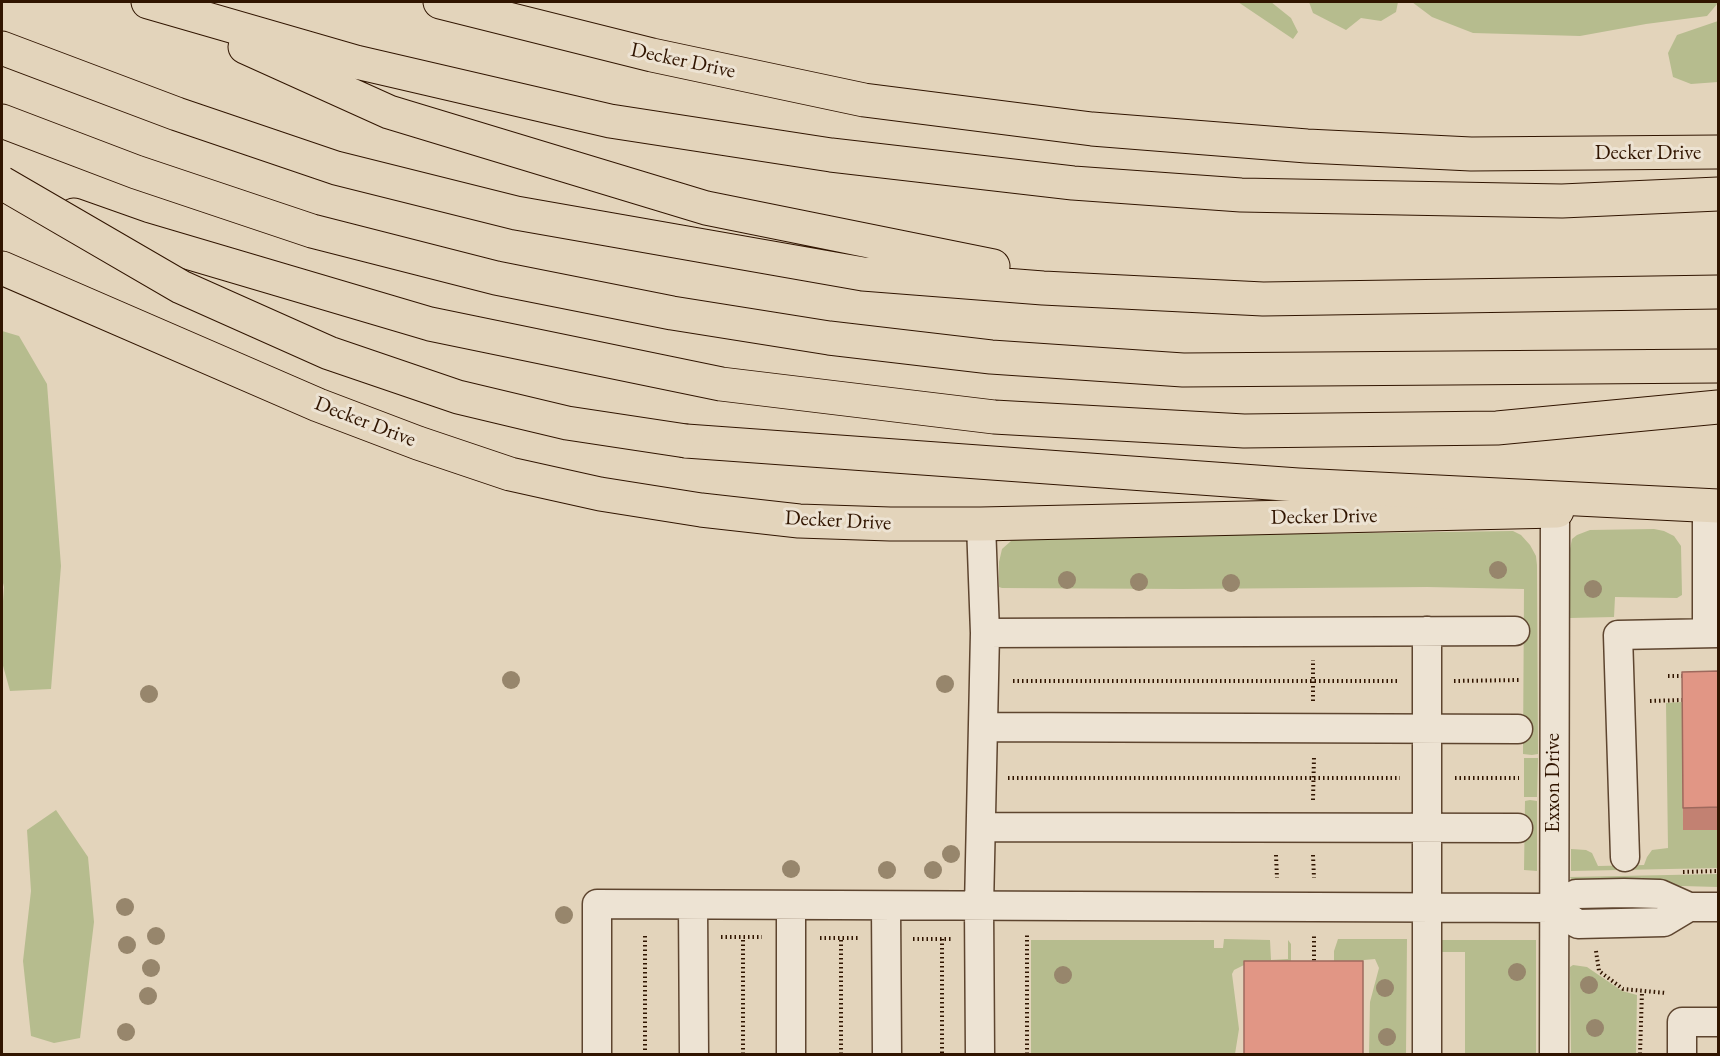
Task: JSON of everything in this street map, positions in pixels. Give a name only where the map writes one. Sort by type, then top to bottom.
[{"type":"main road","points":[[147,2],[356,62],[610,121],[831,155],[1073,183],[1241,195],[1562,201],[1719,194]]},
{"type":"main road","points":[[147,2],[389,112],[706,208],[983,264],[1263,299]]},
{"type":"main road","name":"Decker Drive","points":[[440,2],[652,55],[864,100],[1092,129],[1307,146],[1471,154],[1719,152]]},
{"type":"main road","points":[[2,48],[177,114],[336,168],[516,213],[863,274],[1043,288],[1263,299],[1719,292]]},
{"type":"main road","points":[[2,121],[136,172],[312,231],[496,278],[672,313],[829,338],[991,357],[1184,370],[1719,366]]},
{"type":"main road","points":[[2,183],[181,288],[329,353],[458,397],[556,421],[686,441],[1298,485],[1715,509]]},
{"type":"main road","points":[[2,190],[140,238],[430,324],[721,384],[994,417],[1244,431],[1497,428],[1719,407]]},
{"type":"main road","name":"Decker Drive","points":[[2,268],[318,405],[418,443],[510,474],[600,494],[701,510],[799,521],[981,524],[1715,509]]},
{"type":"lane","points":[[1625,857],[1618,635],[1713,633],[1715,509]]},
{"type":"lane","name":"Exxon Drive","points":[[1554,1054],[1555,511]]},
{"type":"lane","points":[[980,1054],[979,907],[985,633],[981,524]]},
{"type":"lane","points":[[1427,631],[1427,1054]]},
{"type":"lane","points":[[985,633],[1515,631]]},
{"type":"lane","points":[[984,727],[1518,729]]},
{"type":"lane","points":[[981,827],[1518,828]]},
{"type":"lane","points":[[597,1054],[597,904],[1553,908],[1576,894],[1624,893],[1660,894],[1689,907],[1719,907]]},
{"type":"lane","points":[[693,905],[694,1054]]},
{"type":"lane","points":[[791,906],[791,1054]]},
{"type":"lane","points":[[886,906],[887,1054]]},
{"type":"lane","points":[[1682,1054],[1682,1022],[1719,1022]]},
{"type":"path","points":[[1313,659],[1313,703]]},
{"type":"path","points":[[1668,676],[1688,676]]},
{"type":"path","points":[[1450,681],[1519,680]]},
{"type":"path","points":[[1007,681],[1405,681]]},
{"type":"path","points":[[1314,756],[1314,810]]},
{"type":"path","points":[[1008,778],[1407,777]]},
{"type":"path","points":[[1450,777],[1519,778]]},
{"type":"path","points":[[1313,843],[1314,878]]},
{"type":"path","points":[[1027,1054],[1028,935]]},
{"type":"path","points":[[645,936],[645,1054]]},
{"type":"path","points":[[1314,936],[1314,972]]},
{"type":"path","points":[[743,937],[743,1054]]},
{"type":"path","points":[[841,938],[841,1054]]},
{"type":"path","points":[[942,939],[942,1054]]},
{"type":"path","points":[[1596,945],[1599,971],[1623,989],[1666,993]]},
{"type":"path","points":[[1640,1054],[1642,992]]},
{"type":"green space","points":[[1238,2],[1271,2],[1291,18],[1298,32],[1293,39]]},
{"type":"green space","points":[[1309,2],[1398,2],[1396,12],[1381,21],[1361,18],[1346,30],[1313,13]]},
{"type":"green space","points":[[1412,2],[1718,3],[1707,16],[1580,36],[1473,33],[1432,17]]},
{"type":"green space","points":[[1718,21],[1718,82],[1691,84],[1673,77],[1668,53],[1677,35]]},
{"type":"green space","points":[[2,331],[19,336],[47,384],[61,566],[51,689],[10,691],[2,662],[4,587],[2,579]]},
{"type":"green space","points":[[1654,529],[1674,536],[1681,546],[1682,595],[1677,598],[1615,597],[1614,617],[1570,618],[1572,539],[1590,530]]},
{"type":"green space","points":[[1513,531],[1521,535],[1530,545],[1536,556],[1537,565],[1538,754],[1532,755],[1523,754],[1524,589],[999,587],[999,562],[1002,549],[1011,541],[1020,538]]},
{"type":"green space","points":[[1682,702],[1683,830],[1718,830],[1718,868],[1571,871],[1571,849],[1586,850],[1592,853],[1598,866],[1644,865],[1652,850],[1668,848],[1666,703]]},
{"type":"green space","points":[[1524,758],[1538,758],[1537,797],[1524,797]]},
{"type":"green space","points":[[1525,801],[1537,801],[1537,871],[1524,870]]},
{"type":"green space","points":[[56,810],[88,857],[94,922],[80,1038],[54,1043],[31,1036],[23,961],[31,891],[27,830]]},
{"type":"green space","points":[[1718,874],[1718,887],[1574,883],[1570,877]]},
{"type":"green space","points":[[1224,939],[1270,940],[1271,960],[1288,959],[1288,940],[1291,944],[1291,970],[1244,965],[1234,970],[1232,974],[1239,1029],[1235,1054],[1031,1054],[1031,940],[1214,940],[1214,948],[1223,948]]},
{"type":"green space","points":[[1338,939],[1407,939],[1406,1054],[1369,1054],[1370,1002],[1379,968],[1375,959],[1364,960],[1357,967],[1334,961]]},
{"type":"green space","points":[[1441,940],[1536,940],[1536,1054],[1465,1054],[1465,952],[1441,952]]},
{"type":"green space","points":[[1573,965],[1587,967],[1622,991],[1637,995],[1636,1054],[1571,1054],[1570,967]]},
{"type":"building","points":[[1719,671],[1719,807],[1683,808],[1682,672]]},
{"type":"building","points":[[1244,961],[1363,961],[1363,1054],[1244,1054]]}]
